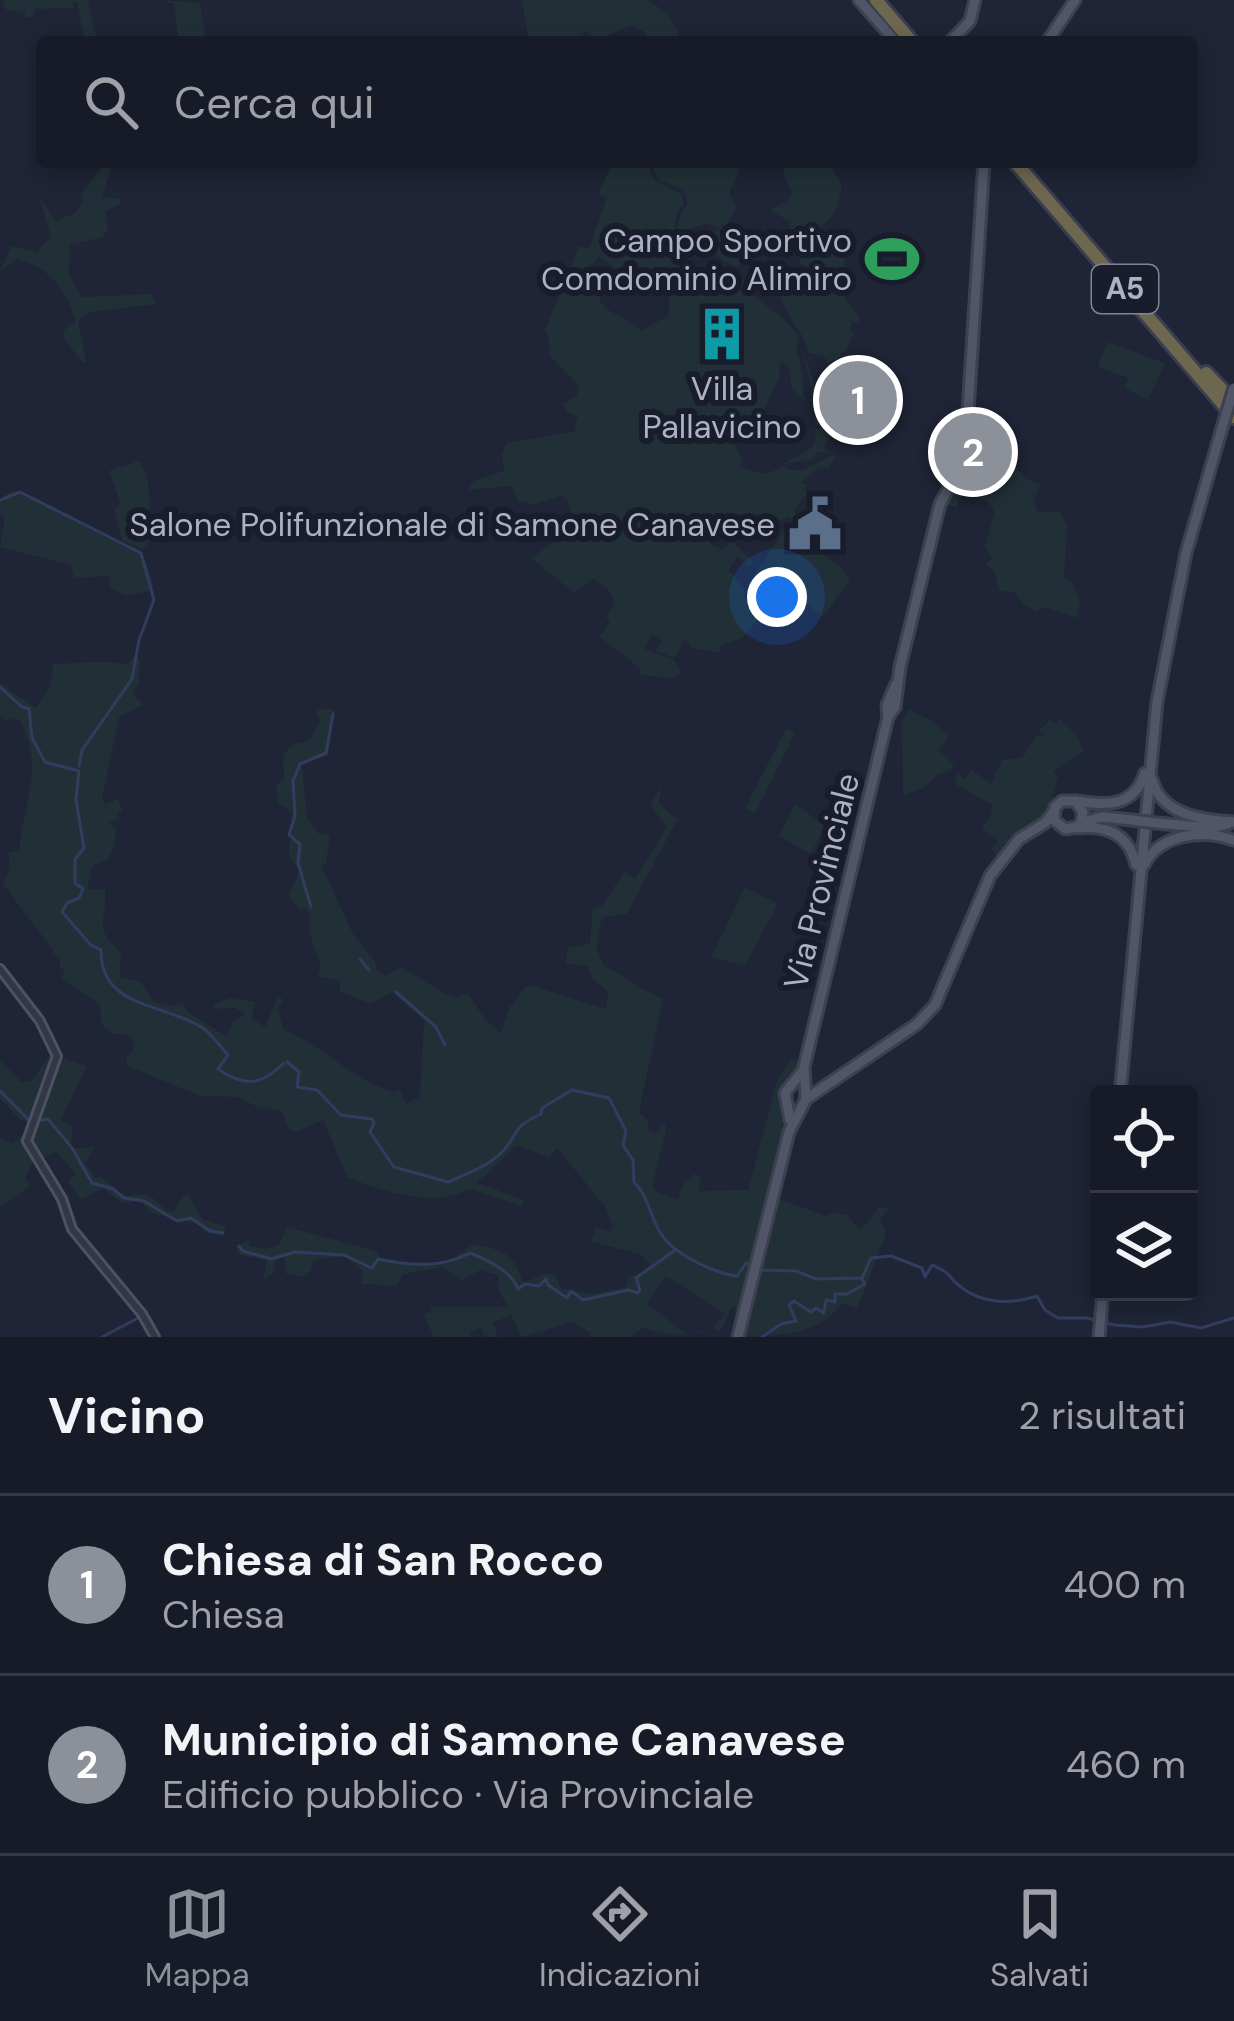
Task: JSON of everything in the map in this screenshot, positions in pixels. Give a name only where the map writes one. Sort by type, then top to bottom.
[{"type":"highway","points":[[880,0],[911,36]]},
{"type":"highway","name":"A5","points":[[1024,168],[1234,409]]},
{"type":"highway","name":"A5","points":[[1024,168],[1234,409]]},
{"type":"main road","points":[[859,0],[891,36]]},
{"type":"main road","points":[[956,36],[970,21],[975,0]]},
{"type":"main road","points":[[1050,36],[1069,2]]},
{"type":"main road","name":"Via Provinciale","points":[[738,1337],[940,504],[964,458],[984,168]]},
{"type":"main road","points":[[1121,1085],[1150,756],[1178,588],[1234,388]]},
{"type":"main road","points":[[1078,805],[1103,806],[1124,800],[1142,782],[1150,756]]},
{"type":"main road","points":[[1150,756],[1154,788],[1168,806],[1233,821]]},
{"type":"main road","points":[[799,1096],[826,1084],[916,1024],[935,1005],[990,876],[1019,838],[1039,827],[1062,801],[1104,817],[1212,828],[1233,839]]},
{"type":"main road","points":[[1077,826],[1078,805]]},
{"type":"main road","points":[[1054,811],[1060,827]]},
{"type":"main road","points":[[1077,826],[1104,817]]},
{"type":"main road","points":[[1212,828],[1233,821]]},
{"type":"main road","points":[[1233,821],[1233,839]]},
{"type":"main road","points":[[1039,827],[1098,827],[1121,837],[1136,858],[1138,881]]},
{"type":"main road","points":[[1138,881],[1149,855],[1164,842],[1184,837],[1233,839]]},
{"type":"main road","points":[[1099,1337],[1102,1301]]},
{"type":"street","points":[[0,968],[40,1021],[57,1056],[27,1132],[29,1148],[62,1199],[72,1229],[142,1314],[155,1337]]},
{"type":"shaded area","points":[[3,0],[88,0],[96,36],[84,36],[77,2],[74,8],[36,9],[32,17],[6,10]]},
{"type":"shaded area","points":[[161,0],[200,3],[205,36],[178,36],[174,4]]},
{"type":"shaded area","points":[[522,0],[648,0],[668,14],[679,36],[645,36],[632,25],[607,36],[590,36],[586,31],[581,36],[528,36]]},
{"type":"shaded area","points":[[101,168],[111,168],[102,197],[121,199],[121,203],[105,212],[108,229],[103,237],[70,245],[69,275],[82,297],[152,294],[155,304],[91,312],[78,321],[86,362],[63,337],[76,321],[55,282],[17,259],[0,271],[11,246],[37,252],[51,237],[39,195],[55,221],[75,213],[83,202],[82,193]]},
{"type":"shaded area","points":[[610,168],[649,168],[654,179],[682,194],[684,205],[677,211],[673,240],[703,228],[721,232],[742,261],[738,267],[723,261],[706,244],[676,261],[682,268],[688,265],[725,290],[731,280],[726,276],[728,268],[799,337],[796,353],[804,401],[792,389],[788,365],[780,362],[779,378],[759,430],[748,428],[760,437],[738,439],[734,444],[742,457],[740,467],[765,474],[784,467],[798,470],[837,454],[828,469],[819,467],[801,483],[807,484],[808,492],[792,521],[789,517],[761,528],[718,520],[709,544],[722,549],[733,542],[753,562],[750,567],[738,557],[729,570],[744,588],[745,597],[766,611],[742,638],[720,646],[720,653],[692,648],[685,639],[674,658],[656,651],[661,640],[652,635],[645,649],[674,660],[682,671],[674,678],[639,675],[640,668],[599,637],[610,622],[606,617],[614,603],[609,590],[593,579],[574,593],[531,558],[575,527],[567,500],[562,496],[531,505],[519,503],[512,486],[467,490],[475,480],[504,471],[502,455],[507,443],[578,431],[574,426],[578,417],[563,404],[577,395],[579,386],[550,356],[544,332],[579,246],[589,249],[607,197],[598,194]],"holes":[[[599,256],[669,295],[669,315],[641,331],[599,300],[602,291],[595,275],[579,278]]]},
{"type":"shaded area","points":[[652,168],[741,169],[729,192],[737,207],[723,230],[706,223],[674,237],[687,206],[685,194],[659,180]]},
{"type":"shaded area","points":[[784,168],[832,168],[842,186],[835,213],[821,227],[823,235],[835,236],[842,249],[844,268],[837,288],[859,323],[852,321],[854,334],[840,353],[841,360],[830,361],[831,366],[823,356],[809,353],[778,292],[799,289],[798,279],[806,266],[800,263],[801,237],[790,236],[790,222],[770,210],[789,200],[792,192]]},
{"type":"shaded area","points":[[1107,342],[1165,363],[1148,400],[1125,388],[1128,378],[1098,367]]},
{"type":"shaded area","points":[[801,344],[816,391],[822,391],[827,380],[830,384],[837,424],[824,447],[830,453],[817,452],[814,459],[785,464],[814,444],[815,430],[823,426],[815,425]]},
{"type":"shaded area","points":[[139,461],[150,499],[150,541],[143,549],[122,541],[114,509],[121,504],[109,471]]},
{"type":"shaded area","points":[[988,461],[994,472],[1006,472],[1009,461],[1028,480],[1040,484],[1034,500],[1038,512],[1060,512],[1067,526],[1064,579],[1073,582],[1080,603],[1076,618],[1044,607],[1037,612],[1014,592],[999,591],[995,573],[986,564],[992,558],[985,546],[995,511],[988,502],[964,493],[957,508],[943,508],[963,471],[981,470],[988,475]]},
{"type":"shaded area","points":[[10,492],[21,493],[141,551],[154,585],[149,591],[125,596],[111,588],[108,576],[74,578],[71,565],[0,547],[5,518],[0,514],[0,499]]},
{"type":"shaded area","points":[[796,522],[813,546],[850,581],[823,616],[776,582],[771,586],[755,574]]},
{"type":"shaded area","points":[[135,656],[140,659],[139,682],[133,694],[144,705],[119,717],[102,799],[105,804],[118,799],[123,811],[109,823],[116,827],[115,845],[108,860],[92,866],[87,889],[105,889],[104,929],[121,953],[120,978],[140,981],[154,1002],[182,1003],[227,1037],[233,1021],[246,1014],[235,1008],[214,1009],[214,1005],[229,998],[255,1002],[252,1019],[265,1027],[278,997],[283,999],[278,1010],[283,1029],[366,1080],[394,1092],[400,1089],[406,1104],[420,1097],[424,1020],[392,992],[371,1004],[340,992],[339,981],[318,976],[321,966],[309,932],[310,913],[299,909],[289,896],[299,871],[289,857],[292,812],[278,803],[276,785],[284,780],[283,754],[308,740],[320,722],[316,711],[335,710],[328,755],[302,765],[307,817],[319,834],[330,835],[326,864],[321,865],[353,934],[386,976],[402,967],[444,993],[458,997],[468,993],[486,1021],[501,1033],[509,1008],[525,987],[606,1009],[608,992],[592,978],[588,966],[566,963],[567,948],[590,944],[593,908],[602,906],[624,872],[635,879],[667,827],[650,805],[661,787],[659,803],[677,820],[627,914],[602,917],[596,947],[603,965],[663,999],[639,1112],[649,1132],[655,1133],[665,1122],[652,1186],[678,1200],[683,1184],[694,1174],[700,1177],[699,1191],[748,1190],[777,1081],[791,1059],[802,1061],[794,1082],[786,1087],[780,1150],[772,1188],[765,1194],[826,1216],[834,1212],[847,1215],[859,1229],[878,1207],[889,1209],[880,1218],[886,1234],[857,1309],[842,1303],[821,1323],[792,1333],[731,1337],[736,1306],[720,1332],[712,1327],[725,1314],[666,1276],[647,1303],[686,1334],[644,1327],[631,1337],[590,1337],[591,1333],[573,1322],[521,1337],[511,1314],[493,1323],[498,1337],[485,1337],[481,1328],[470,1332],[471,1337],[434,1337],[423,1313],[431,1312],[430,1307],[508,1307],[499,1291],[498,1275],[480,1270],[461,1281],[443,1267],[403,1274],[396,1286],[361,1284],[363,1271],[345,1256],[313,1260],[311,1271],[301,1277],[285,1273],[283,1257],[275,1262],[273,1274],[263,1280],[267,1260],[237,1254],[237,1246],[249,1241],[250,1246],[266,1249],[279,1245],[287,1227],[376,1251],[381,1258],[403,1265],[449,1261],[474,1244],[506,1254],[523,1283],[547,1273],[556,1276],[560,1288],[594,1294],[626,1287],[629,1277],[650,1265],[640,1254],[591,1242],[596,1227],[610,1231],[613,1226],[606,1208],[557,1148],[549,1158],[517,1145],[477,1183],[524,1200],[522,1206],[469,1189],[441,1197],[408,1196],[347,1177],[323,1120],[296,1132],[289,1130],[281,1110],[260,1108],[237,1097],[200,1096],[127,1066],[134,1041],[101,1024],[100,1004],[61,979],[65,970],[59,967],[61,956],[57,958],[8,888],[2,887],[10,867],[8,853],[19,850],[32,770],[21,722],[12,718],[7,722],[0,715],[0,683],[36,708],[50,687],[53,664],[126,665]]},
{"type":"shaded area","points":[[908,709],[949,736],[939,750],[954,765],[922,789],[903,795],[902,722]]},
{"type":"shaded area","points":[[1060,718],[1084,751],[1054,771],[1058,777],[1047,817],[998,859],[992,848],[997,841],[981,827],[990,818],[992,805],[955,784],[957,772],[964,780],[972,770],[991,784],[1002,760],[1022,758],[1036,737],[1046,735],[1038,731]]},
{"type":"shaded area","points":[[786,729],[795,733],[755,814],[745,808]]},
{"type":"shaded area","points":[[795,804],[825,826],[811,854],[779,836]]},
{"type":"shaded area","points":[[745,887],[778,904],[745,965],[711,957]]},
{"type":"shaded area","points":[[53,1051],[87,1066],[61,1120],[73,1128],[70,1148],[95,1147],[85,1163],[95,1178],[101,1177],[125,1196],[150,1196],[168,1211],[174,1212],[184,1195],[189,1196],[202,1219],[226,1227],[223,1237],[197,1224],[152,1213],[139,1200],[124,1204],[103,1188],[81,1199],[68,1181],[76,1174],[56,1152],[32,1163],[26,1178],[30,1186],[0,1207],[0,1139],[11,1144],[31,1123],[20,1120],[0,1098],[0,1060],[21,1082],[32,1080]]},
{"type":"waterway","points":[[0,500],[20,492],[141,553],[154,600],[139,640],[132,679],[82,750],[79,766]]},
{"type":"waterway","points":[[0,687],[20,705]]},
{"type":"waterway","points":[[20,706],[29,709],[32,738],[45,762],[79,771],[76,800],[84,848],[75,859],[75,883],[83,889],[62,912],[101,950],[111,984],[138,1002],[203,1028],[228,1055],[218,1069],[236,1079],[260,1080],[284,1063]]},
{"type":"waterway","points":[[311,907],[298,863],[300,844],[289,835],[295,816],[293,781],[300,764],[326,753],[333,714]]},
{"type":"waterway","points":[[360,959],[369,970]]},
{"type":"waterway","points":[[396,992],[436,1027],[445,1045]]},
{"type":"waterway","points":[[287,1062],[299,1072],[297,1087],[317,1090],[341,1115],[372,1119],[370,1132],[394,1167],[448,1182],[494,1159],[542,1108],[572,1090],[609,1098],[626,1131],[623,1145],[633,1160],[634,1182],[661,1234],[684,1255],[727,1274],[737,1276],[746,1263],[760,1270],[796,1271],[816,1279],[862,1278],[871,1258],[891,1256],[922,1268],[925,1277],[932,1265],[970,1293],[988,1300],[1037,1296],[1045,1310],[1058,1318],[1143,1327],[1170,1322],[1201,1328],[1234,1318]]},
{"type":"waterway","points":[[0,1091],[29,1120]]},
{"type":"waterway","points":[[37,1121],[48,1119],[92,1183],[124,1198],[144,1201],[177,1221],[191,1218],[210,1231],[223,1233]]},
{"type":"waterway","points":[[239,1246],[271,1259],[295,1252],[344,1255],[372,1268],[378,1259],[426,1264],[470,1253],[505,1272],[518,1289],[525,1284],[539,1286],[546,1279],[567,1298],[571,1291],[583,1300],[628,1290],[638,1293],[636,1278],[674,1251]]},
{"type":"waterway","points":[[762,1337],[781,1324],[796,1321],[789,1305],[794,1301],[811,1312],[816,1308],[824,1313],[826,1300],[835,1302],[835,1294],[847,1294],[865,1284],[862,1278]]},
{"type":"waterway","points":[[102,1337],[140,1317]]},
{"type":"place","name":"Campo Sportivo Comdominio Alimiro","points":[[892,259]]},
{"type":"place","name":"Villa Pallavicino","points":[[722,334]]},
{"type":"place","name":"Chiesa di San Rocco","points":[[858,400]]},
{"type":"place","name":"Municipio di Samone Canavese","points":[[973,452]]},
{"type":"place","name":"Salone Polifunzionale di Samone Canavese","points":[[815,524]]}]
